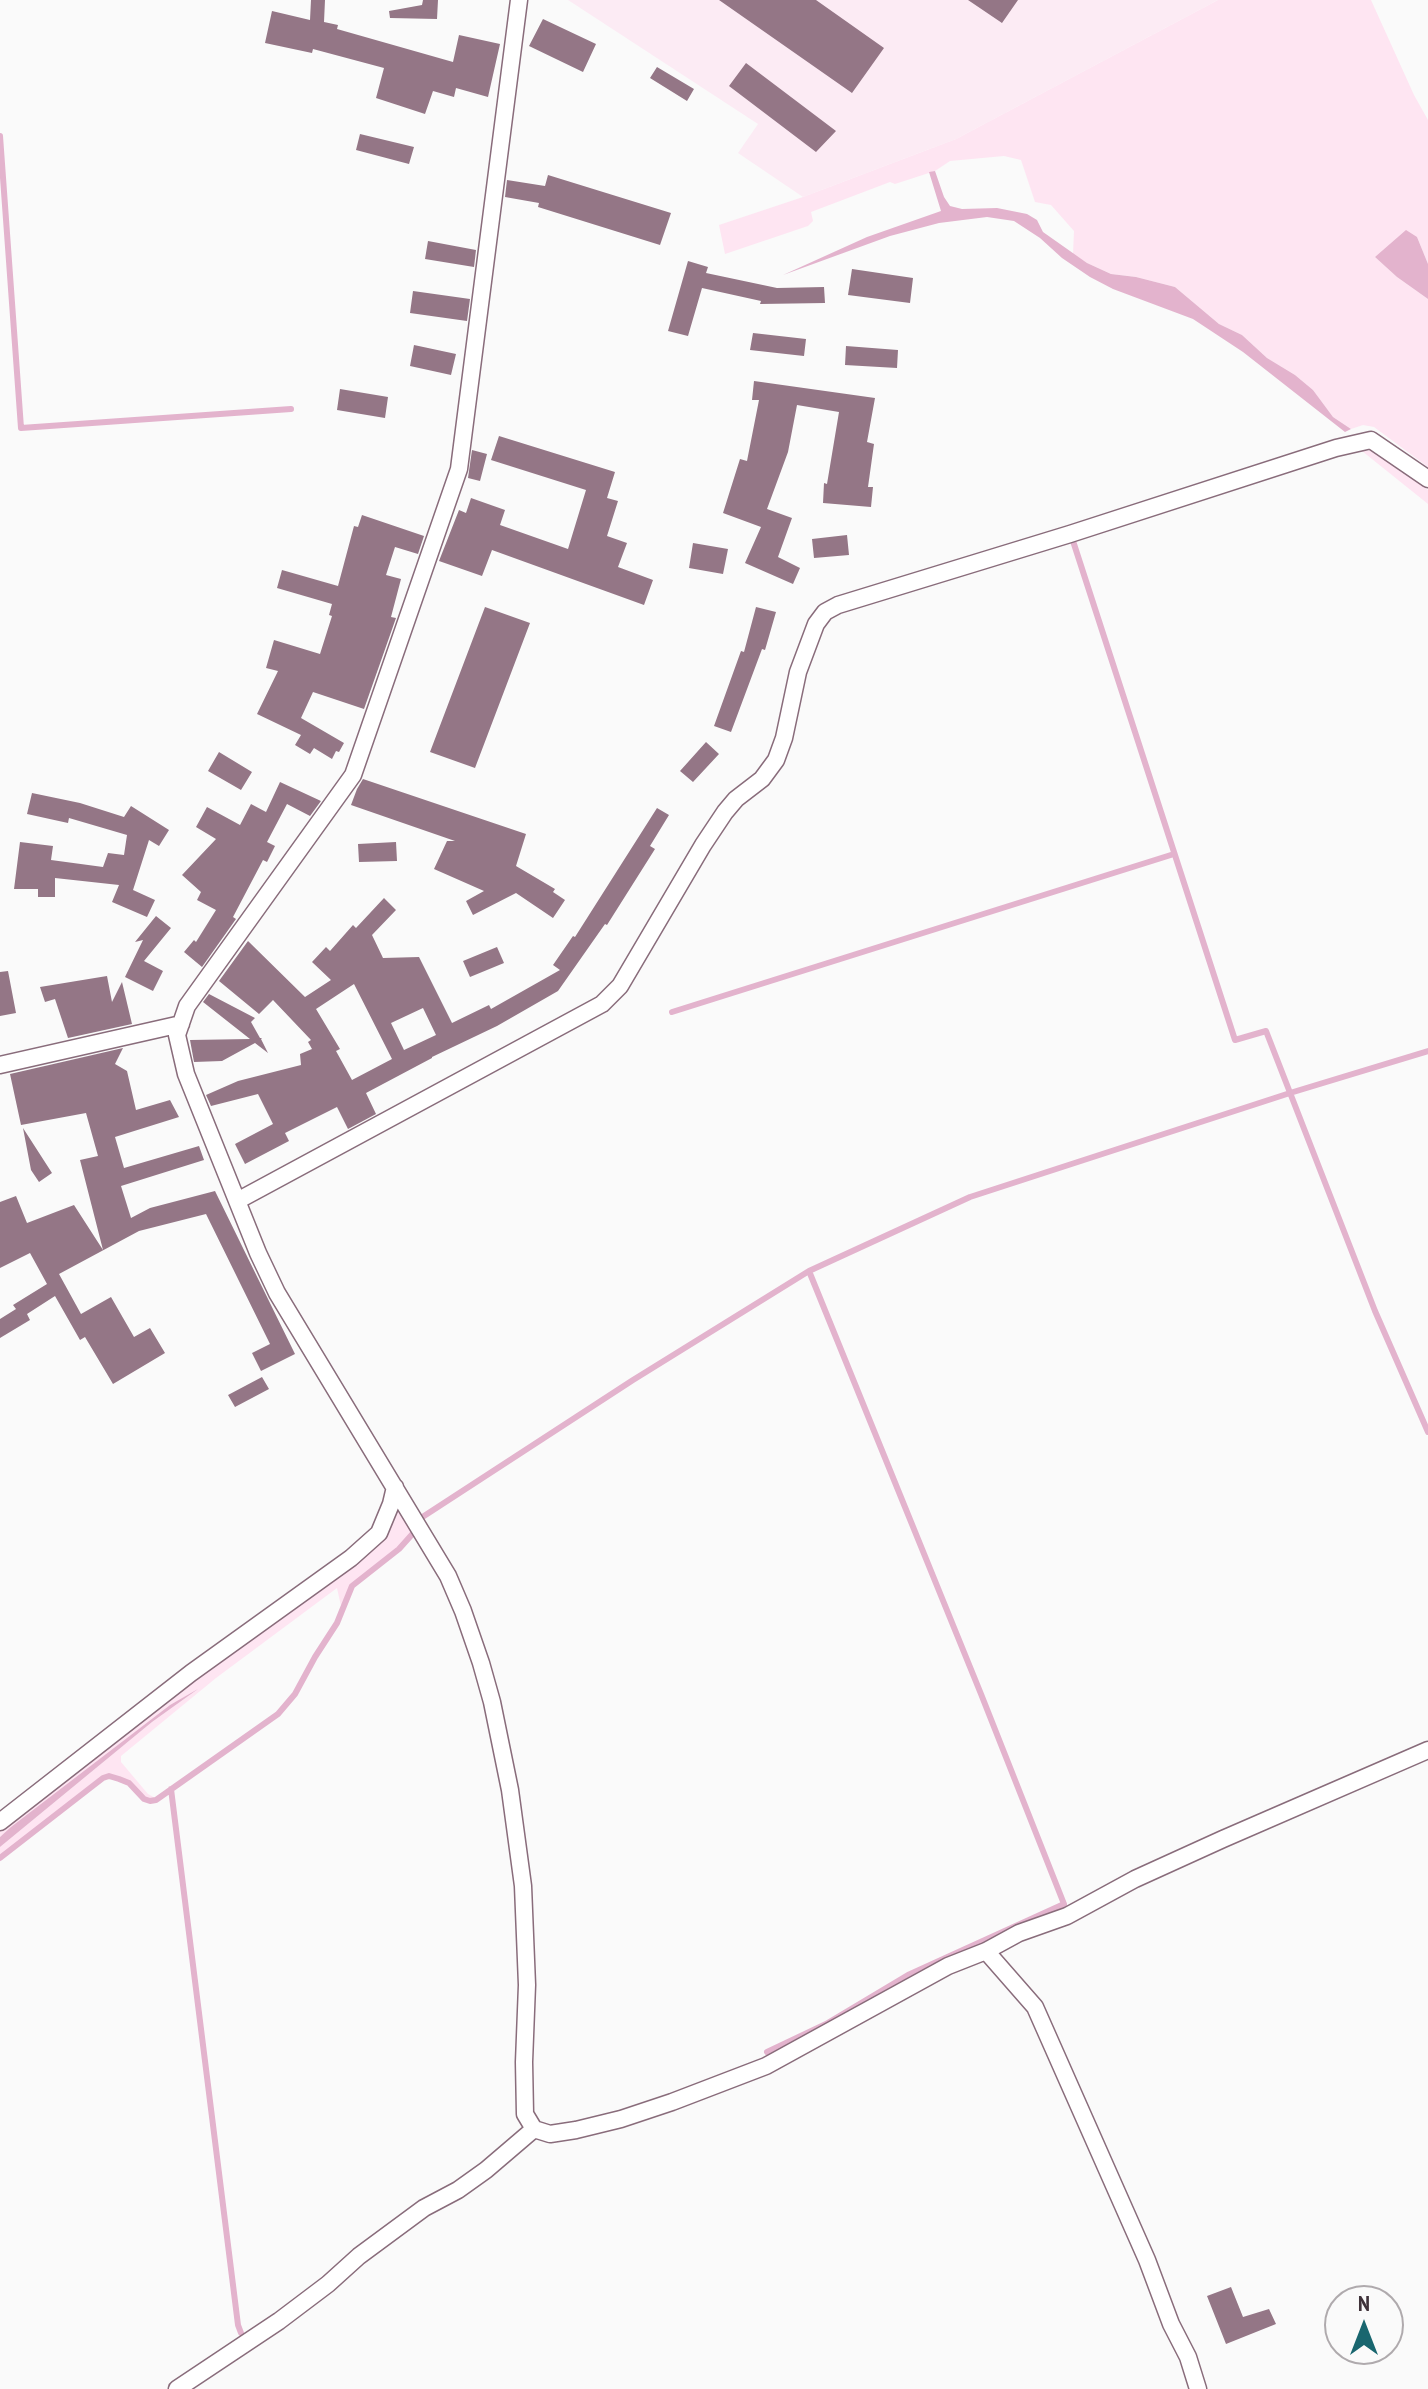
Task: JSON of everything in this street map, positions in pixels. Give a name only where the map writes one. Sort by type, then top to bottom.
[{"type":"street","points":[[519,0],[459,469],[353,775],[187,1006],[177,1035],[186,1074],[277,1293],[433,1550],[458,1599],[481,1663],[492,1702],[518,1840],[523,1886],[527,1985],[525,2114],[534,2129],[550,2134],[576,2130],[621,2119],[766,2066],[948,1966],[986,1951],[1019,1933],[1067,1916],[1135,1879],[1428,1750]]},
{"type":"street","points":[[237,1201],[602,1004],[620,986],[725,812],[762,779],[776,760],[784,738],[798,672],[816,624],[825,612],[838,605],[1336,448],[1371,440],[1428,479]]},
{"type":"street","points":[[0,1065],[181,1024]]},
{"type":"street","points":[[0,1822],[191,1673],[351,1558],[379,1533],[395,1487]]},
{"type":"street","points":[[986,1951],[1035,2007],[1147,2260],[1171,2324],[1188,2357],[1198,2389]]},
{"type":"street","points":[[177,2389],[279,2321],[424,2208],[458,2190],[486,2170],[534,2129]]},
{"type":"shaded area","points":[[568,0],[1218,0],[956,139],[803,197],[738,153],[758,124]]},
{"type":"shaded area","points":[[1218,0],[1371,0],[1428,120],[1428,264],[1417,237],[1375,257],[1428,299],[1428,467],[1374,427],[1363,425],[1351,429],[1333,417],[1313,390],[1295,375],[1267,358],[1242,335],[1219,324],[1175,287],[1111,274],[1073,254],[1074,231],[1051,205],[1035,202],[1021,160],[1004,156],[950,161],[935,171],[895,184],[890,182],[811,212],[813,221],[808,226],[725,254],[719,225],[956,139]]},
{"type":"shaded area","points":[[935,171],[950,206],[962,209],[997,208],[1027,214],[1037,220],[1043,232],[1087,263],[1111,274],[1175,287],[1219,324],[1242,335],[1267,358],[1295,375],[1313,390],[1333,417],[1351,429],[1345,432],[1243,352],[1193,319],[1113,289],[1090,277],[1014,221],[987,217],[939,223],[890,236],[783,275],[867,237],[941,211],[929,172]]},
{"type":"shaded area","points":[[1406,230],[1417,237],[1428,264],[1428,299],[1375,257]]},
{"type":"shaded area","points":[[1377,450],[1428,490],[1428,504],[1362,451]]},
{"type":"shaded area","points":[[398,1507],[415,1528],[398,1547],[350,1585],[341,1606],[337,1588],[216,1678],[121,1756],[121,1762],[155,1798],[145,1797],[130,1781],[108,1774],[0,1856],[0,1847],[152,1722],[191,1694],[170,1705],[0,1837],[0,1828],[147,1712],[377,1543],[394,1522]]},
{"type":"shaded area","points":[[198,1689],[152,1722],[0,1847],[0,1837],[11,1827],[170,1705]]},
{"type":"building","points":[[311,0],[325,0],[324,22],[338,25],[337,29],[453,62],[459,35],[500,44],[488,97],[456,88],[454,97],[433,91],[425,114],[376,98],[384,68],[313,49],[312,53],[265,43],[272,11],[310,20]]},
{"type":"building","points":[[423,0],[438,0],[437,19],[390,18],[389,11],[422,5]]},
{"type":"building","points":[[719,0],[816,0],[884,48],[852,93]]},
{"type":"building","points":[[968,0],[1018,0],[1002,23]]},
{"type":"building","points":[[543,19],[596,44],[583,72],[529,46]]},
{"type":"building","points":[[746,63],[836,131],[816,152],[729,86]]},
{"type":"building","points":[[657,67],[694,89],[687,101],[650,78]]},
{"type":"building","points":[[360,134],[414,147],[409,164],[356,150]]},
{"type":"building","points":[[548,175],[671,213],[660,245],[538,207],[539,203],[505,197],[507,180],[545,186]]},
{"type":"building","points":[[428,241],[476,250],[474,267],[425,259]]},
{"type":"building","points":[[688,261],[708,267],[706,273],[777,288],[824,287],[825,303],[760,304],[761,301],[702,288],[688,336],[668,331]]},
{"type":"building","points":[[852,269],[913,278],[910,303],[848,295]]},
{"type":"building","points":[[413,291],[470,299],[467,321],[410,313]]},
{"type":"building","points":[[753,333],[806,339],[804,356],[750,350]]},
{"type":"building","points":[[414,345],[456,354],[451,375],[410,366]]},
{"type":"building","points":[[846,346],[898,350],[897,368],[845,365]]},
{"type":"building","points":[[754,381],[875,398],[867,442],[874,444],[868,487],[873,487],[871,507],[823,503],[824,483],[827,484],[839,412],[797,405],[788,452],[767,509],[792,518],[778,557],[800,568],[793,584],[745,563],[761,527],[723,513],[740,459],[747,461],[759,400],[752,400]]},
{"type":"building","points":[[340,389],[388,397],[385,418],[337,410]]},
{"type":"building","points":[[499,436],[615,472],[607,498],[618,501],[607,536],[627,543],[618,567],[653,580],[644,605],[492,550],[482,576],[439,561],[459,510],[466,513],[471,498],[505,510],[500,525],[568,549],[586,490],[491,460]]},
{"type":"building","points":[[472,450],[487,454],[480,481],[468,478]]},
{"type":"building","points":[[362,515],[424,536],[418,554],[395,547],[386,575],[401,579],[391,617],[396,618],[364,709],[313,692],[301,718],[344,743],[332,759],[314,748],[310,754],[295,745],[301,735],[257,714],[278,671],[266,668],[274,640],[320,654],[332,616],[329,615],[332,604],[277,588],[282,570],[338,586],[354,526],[358,527]]},
{"type":"building","points":[[847,535],[849,555],[814,558],[812,539]]},
{"type":"building","points":[[693,543],[728,549],[723,574],[689,568]]},
{"type":"building","points":[[485,607],[530,623],[475,768],[430,752]]},
{"type":"building","points":[[756,607],[776,612],[765,650],[762,649],[731,732],[714,726],[741,651],[744,652]]},
{"type":"building","points":[[706,742],[719,754],[693,782],[680,771]]},
{"type":"building","points":[[219,752],[252,772],[241,790],[208,771]]},
{"type":"building","points":[[363,779],[526,834],[516,866],[555,889],[553,892],[565,900],[553,918],[516,893],[473,915],[466,901],[484,891],[434,869],[447,841],[455,841],[351,805]]},
{"type":"building","points":[[280,782],[321,801],[310,816],[287,804],[267,842],[275,846],[267,862],[263,860],[233,917],[236,919],[202,967],[184,952],[194,940],[196,942],[216,910],[197,900],[201,892],[182,875],[216,839],[196,827],[207,807],[240,825],[251,804],[266,812]]},
{"type":"building","points":[[32,793],[80,803],[124,817],[131,806],[169,830],[159,846],[149,840],[133,890],[155,900],[147,917],[112,902],[119,885],[55,878],[55,897],[38,897],[38,889],[14,889],[20,842],[53,846],[51,860],[103,867],[108,853],[124,855],[127,835],[69,818],[68,823],[27,814]]},
{"type":"building","points":[[657,808],[669,815],[650,846],[655,849],[607,925],[558,991],[366,1093],[376,1114],[348,1129],[337,1107],[285,1133],[289,1141],[245,1164],[235,1144],[273,1124],[258,1094],[211,1106],[206,1095],[238,1081],[301,1065],[300,1054],[312,1049],[308,1042],[311,1040],[273,1000],[259,1014],[219,981],[248,941],[305,997],[331,980],[312,962],[326,947],[330,951],[353,925],[356,928],[384,898],[396,910],[372,935],[383,958],[419,957],[452,1023],[489,1005],[491,1009],[560,970],[553,965],[575,937]],"holes":[[[354,984],[392,1059],[352,1080],[336,1051],[340,1049],[316,1009]],[[423,1008],[436,1035],[404,1050],[391,1023]]]},
{"type":"building","points":[[396,842],[397,861],[359,862],[358,844]]},
{"type":"building","points":[[156,916],[171,928],[144,961],[163,971],[153,991],[125,977],[143,940],[135,942]]},
{"type":"building","points":[[497,947],[504,963],[470,977],[463,961]]},
{"type":"building","points":[[8,971],[16,1013],[0,1016],[0,972]]},
{"type":"building","points":[[107,976],[112,1002],[122,982],[132,1024],[68,1038],[55,999],[45,1002],[40,987]]},
{"type":"building","points":[[209,994],[255,1018],[251,1022],[268,1053],[255,1043],[222,1061],[194,1062],[190,1040],[250,1039],[203,1002]]},
{"type":"building","points":[[123,1048],[115,1064],[127,1071],[136,1110],[170,1100],[179,1117],[115,1137],[124,1168],[199,1146],[204,1160],[121,1186],[131,1218],[150,1208],[215,1191],[295,1354],[261,1371],[252,1353],[270,1344],[206,1214],[139,1231],[59,1274],[81,1314],[111,1297],[134,1337],[150,1328],[165,1353],[113,1384],[85,1337],[80,1340],[55,1296],[27,1314],[30,1320],[0,1338],[0,1319],[16,1309],[13,1305],[47,1284],[30,1253],[0,1268],[0,1202],[16,1196],[27,1223],[74,1205],[103,1250],[80,1160],[98,1156],[86,1113],[21,1125],[10,1074]]},
{"type":"building","points":[[23,1128],[52,1173],[39,1182],[31,1170]]},
{"type":"building","points":[[262,1377],[269,1389],[235,1407],[228,1395]]},
{"type":"building","points":[[1231,2287],[1243,2317],[1269,2309],[1276,2324],[1226,2344],[1207,2296]]},
{"type":"waterway","points":[[0,136],[21,428],[291,409]]},
{"type":"waterway","points":[[1073,541],[1235,1040],[1266,1031],[1375,1311],[1428,1432]]},
{"type":"waterway","points":[[672,1012],[1174,854]]},
{"type":"waterway","points":[[424,1516],[633,1380],[809,1271],[970,1197],[1428,1051]]},
{"type":"waterway","points":[[767,2052],[826,2024],[908,1975],[1064,1904],[809,1271]]},
{"type":"waterway","points":[[0,1858],[103,1778],[109,1776],[129,1783],[144,1799],[156,1800],[278,1714],[295,1694],[337,1623],[352,1586],[399,1549],[416,1530]]},
{"type":"waterway","points":[[171,1789],[241,2333]]}]
